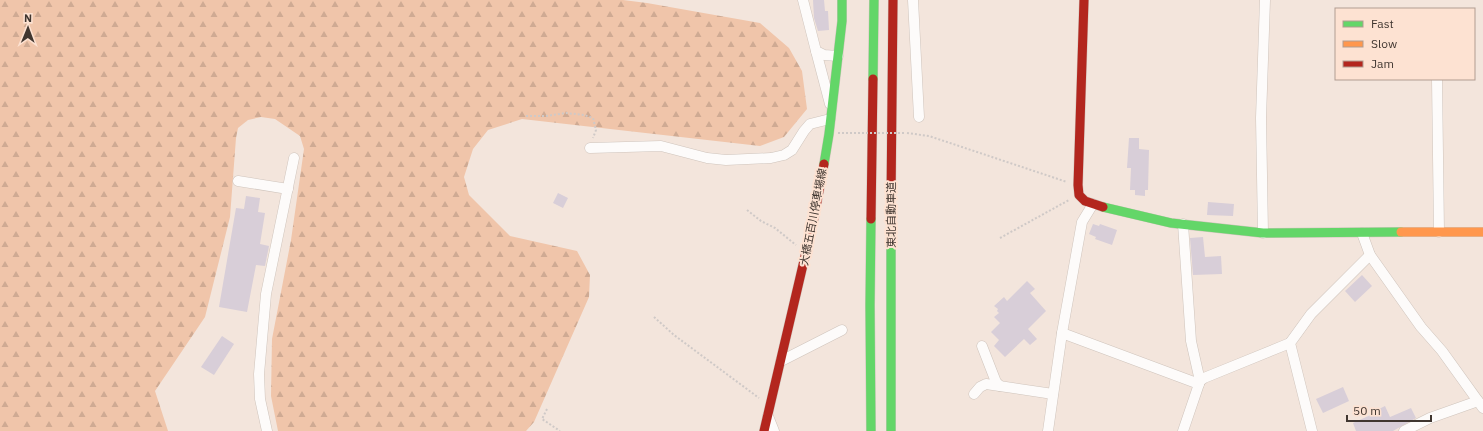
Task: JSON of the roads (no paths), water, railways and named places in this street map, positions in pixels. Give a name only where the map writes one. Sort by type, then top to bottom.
[{"type":"main road","name":"大橋五百川停車場線","points":[[764,431],[808,249],[814,218],[831,115],[838,56],[842,0]]},
{"type":"main road","name":"東北自動車道","points":[[872,431],[870,305],[874,0]]},
{"type":"main road","name":"東北自動車道","points":[[891,431],[890,295],[893,0]]},
{"type":"main road","points":[[1084,0],[1078,185],[1079,195],[1085,201],[1171,223],[1263,233],[1483,232]]},
{"type":"street","points":[[590,148],[661,146],[707,158],[726,160],[771,158],[784,155],[792,150],[810,124],[831,115],[803,0]]},
{"type":"street","points":[[913,0],[919,117]]},
{"type":"street","points":[[1263,233],[1261,118],[1265,0]]},
{"type":"street","points":[[816,51],[838,56]]},
{"type":"street","points":[[1437,80],[1439,232]]},
{"type":"street","points":[[267,431],[260,399],[259,374],[266,294],[294,158]]},
{"type":"street","points":[[238,181],[288,189]]},
{"type":"street","points":[[1048,431],[1062,333],[1082,222],[1093,204]]},
{"type":"street","points":[[1183,224],[1191,341],[1199,382],[1183,431]]},
{"type":"street","points":[[1362,233],[1370,255],[1421,327],[1442,351],[1480,405],[1437,415],[1404,431]]},
{"type":"street","points":[[1199,382],[1204,378],[1290,343],[1311,314],[1370,255]]},
{"type":"street","points":[[781,360],[842,330]]},
{"type":"street","points":[[1062,333],[1199,382]]},
{"type":"street","points":[[1290,343],[1312,431]]},
{"type":"street","points":[[982,346],[996,382],[1000,386]]},
{"type":"street","points":[[974,394],[980,387],[986,384],[1053,394]]},
{"type":"street","points":[[769,411],[774,431]]}]
